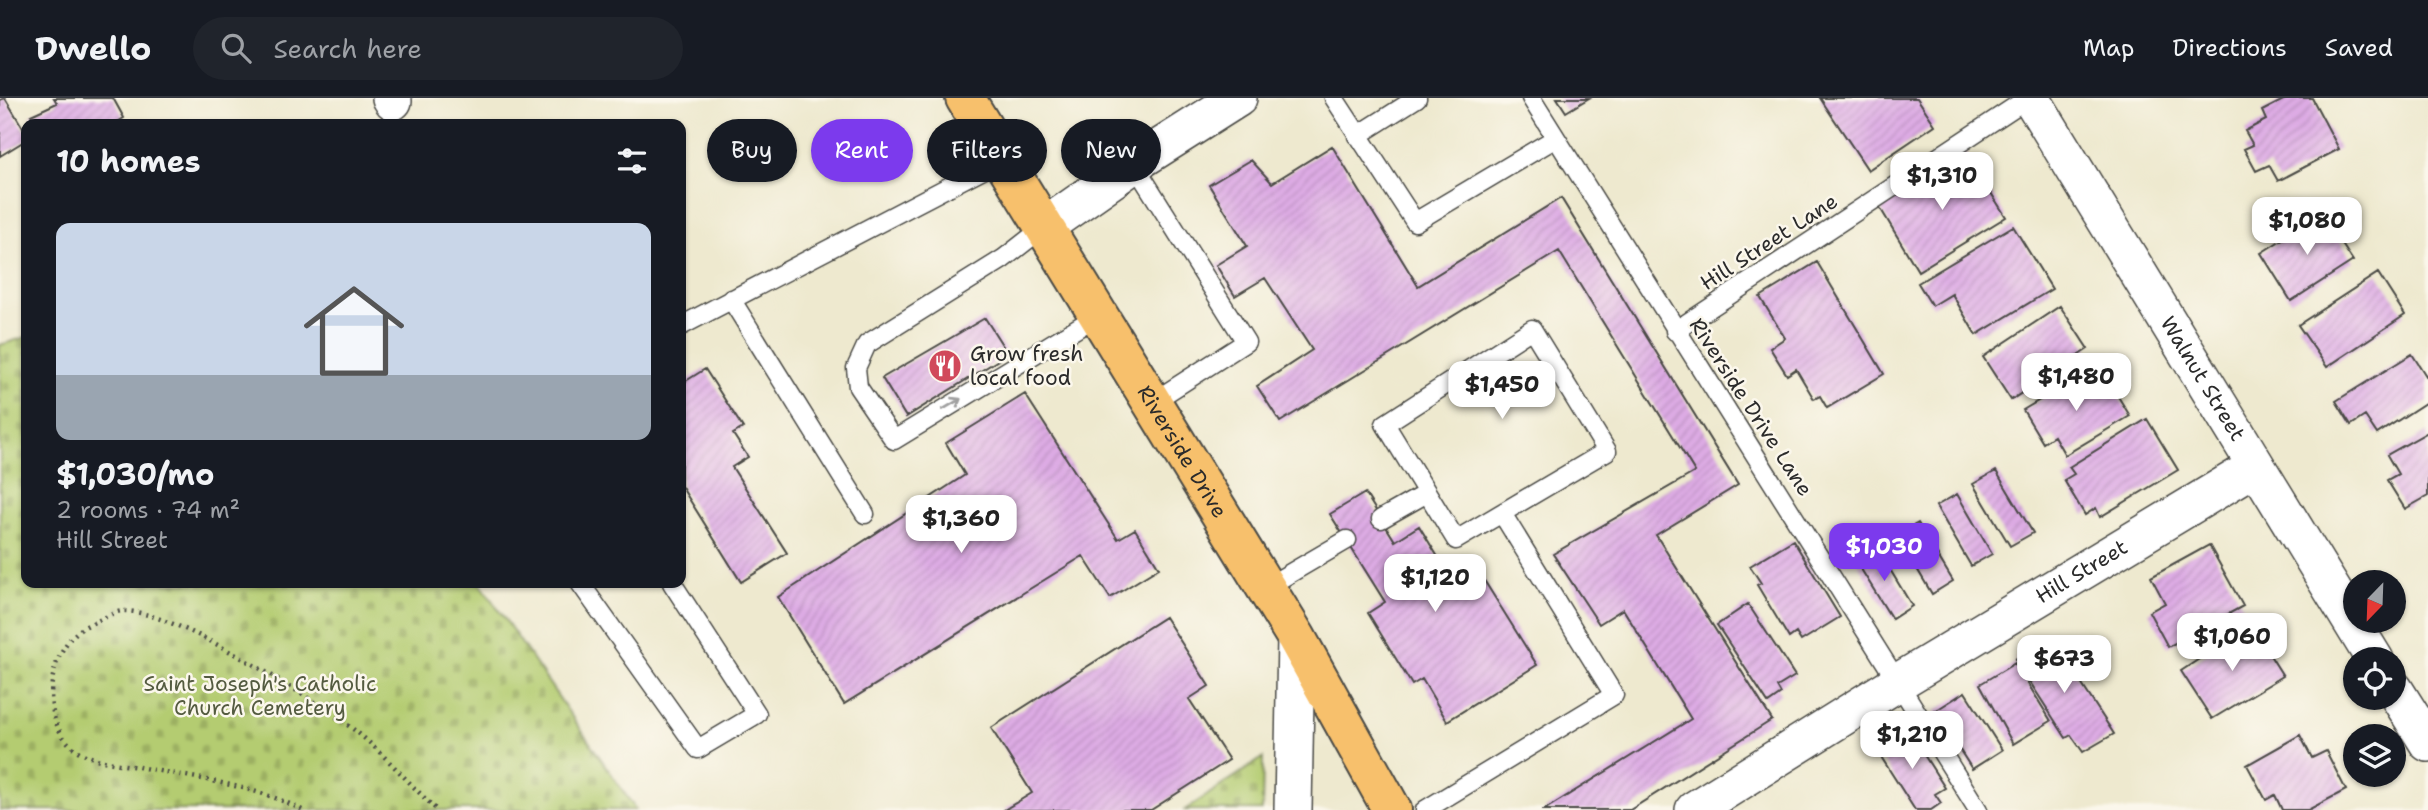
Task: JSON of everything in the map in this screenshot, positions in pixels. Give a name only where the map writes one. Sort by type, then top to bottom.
[{"type":"main road","name":"Riverside Drive","points":[[965,98],[978,119]]},
{"type":"main road","name":"Riverside Drive","points":[[1016,182],[1296,637],[1392,810]]},
{"type":"street","points":[[1161,147],[1238,98]]},
{"type":"street","name":"Walnut Street","points":[[2029,98],[2367,647]]},
{"type":"street","points":[[1044,227],[1108,182]]},
{"type":"street","name":"Hill Street","points":[[1694,810],[1900,681],[2255,467]]},
{"type":"street","points":[[1293,810],[1296,637]]},
{"type":"street","points":[[2406,708],[2428,743]]},
{"type":"lane","points":[[1334,98],[1415,222],[1556,138]]},
{"type":"lane","points":[[1357,136],[1417,98]]},
{"type":"lane","name":"Riverside Drive Lane","points":[[1531,98],[1675,331],[1900,681],[1978,810]]},
{"type":"lane","name":"Hill Street Lane","points":[[1675,331],[2029,98]]},
{"type":"lane","points":[[686,323],[957,182]]},
{"type":"lane","points":[[1145,182],[1246,342],[1151,403]]},
{"type":"lane","points":[[1044,227],[1003,258],[867,344],[856,368],[858,387],[894,440],[1097,316]]},
{"type":"lane","points":[[731,299],[865,514]]},
{"type":"lane","points":[[1532,330],[1607,452],[1503,515],[1455,540],[1385,424],[1532,330]]},
{"type":"lane","points":[[1381,519],[1427,492]]},
{"type":"lane","points":[[1425,810],[1614,695],[1503,515]]},
{"type":"lane","points":[[1265,588],[1347,540]]},
{"type":"lane","points":[[584,588],[698,749],[757,714],[675,588]]},
{"type":"path","points":[[302,810],[226,785],[115,765],[79,751],[59,730],[53,712],[53,670],[65,647],[78,631],[122,611],[142,614],[186,631],[264,670],[354,730],[437,810]]},
{"type":"green space","name":"Saint Joseph's Catholic Church Cemetery","points":[[21,339],[21,588],[483,588],[636,810],[0,810],[0,345]]},
{"type":"green space","points":[[1263,758],[1262,810],[1185,810]]},
{"type":"building","points":[[5,98],[21,125],[21,143],[0,156],[0,100]]},
{"type":"building","points":[[54,98],[113,98],[124,118],[34,119],[31,115],[57,103]]},
{"type":"building","points":[[1557,98],[1589,98],[1566,112]]},
{"type":"building","points":[[1820,98],[1917,98],[1935,125],[1868,170]]},
{"type":"building","points":[[2287,98],[2312,98],[2339,149],[2278,181],[2269,165],[2256,171],[2244,149],[2253,145],[2245,131],[2266,120],[2262,111]]},
{"type":"building","points":[[1332,146],[1418,286],[1561,198],[1738,485],[1656,535],[1772,720],[1630,810],[1544,810],[1691,719],[1623,609],[1599,624],[1553,554],[1695,472],[1559,251],[1280,422],[1257,386],[1312,350],[1265,278],[1235,296],[1216,265],[1247,246],[1209,185],[1251,160],[1272,183]]},
{"type":"building","points":[[1966,153],[2006,217],[1918,271],[1879,206]]},
{"type":"building","points":[[2322,214],[2353,261],[2291,301],[2261,253]]},
{"type":"building","points":[[2013,226],[2052,289],[1976,335],[1952,294],[1932,306],[1918,283]]},
{"type":"building","points":[[1817,262],[1884,374],[1827,408],[1820,396],[1814,399],[1796,369],[1787,375],[1770,348],[1785,338],[1760,297]]},
{"type":"building","points":[[2378,273],[2405,315],[2327,367],[2298,325]]},
{"type":"building","points":[[2060,306],[2088,349],[2011,400],[1983,357]]},
{"type":"building","name":"Grow fresh local food","points":[[985,318],[1008,354],[906,417],[882,378]]},
{"type":"building","points":[[2412,354],[2428,379],[2428,401],[2377,434],[2365,416],[2351,425],[2336,401]]},
{"type":"building","points":[[705,369],[743,428],[733,434],[748,457],[732,467],[787,553],[741,582],[686,494],[686,381]]},
{"type":"building","points":[[2092,369],[2107,394],[2114,390],[2130,416],[2065,455],[2054,436],[2043,443],[2023,410]]},
{"type":"building","points":[[1025,394],[1118,539],[1135,529],[1159,568],[1110,598],[1083,556],[844,704],[778,597],[965,475],[946,443]]},
{"type":"building","points":[[2147,419],[2178,470],[2100,517],[2096,508],[2085,515],[2064,480],[2074,474],[2069,467]]},
{"type":"building","points":[[2428,432],[2428,496],[2405,509],[2387,480],[2398,474],[2387,455]]},
{"type":"building","points":[[1996,471],[2033,533],[2010,546],[1973,484]]},
{"type":"building","points":[[1365,493],[1395,541],[1419,526],[1449,575],[1472,561],[1537,665],[1447,721],[1422,679],[1412,685],[1368,613],[1385,602],[1330,514]]},
{"type":"building","points":[[1957,494],[1992,554],[1971,566],[1936,506]]},
{"type":"building","points":[[1918,523],[1953,581],[1932,594],[1897,535]]},
{"type":"building","points":[[1793,540],[1840,617],[1801,641],[1796,633],[1789,638],[1757,585],[1761,583],[1750,566]]},
{"type":"building","points":[[2209,545],[2243,606],[2168,647],[2149,612],[2165,603],[2151,577]]},
{"type":"building","points":[[1877,548],[1912,606],[1892,619],[1856,561]]},
{"type":"building","points":[[1748,604],[1795,676],[1777,687],[1781,694],[1768,703],[1717,625]]},
{"type":"building","points":[[1165,617],[1209,686],[1189,699],[1229,760],[1151,810],[1004,810],[1032,793],[991,728]]},
{"type":"building","points":[[2251,625],[2283,676],[2212,719],[2181,671]]},
{"type":"building","points":[[2051,637],[2114,734],[2083,752],[2071,735],[2066,738],[2015,659]]},
{"type":"building","points":[[2015,663],[2051,721],[2013,744],[1980,684]]},
{"type":"building","points":[[1965,692],[2002,750],[1972,769],[1935,711]]},
{"type":"building","points":[[1907,728],[1945,788],[1935,794],[1941,803],[1931,810],[1915,810],[1876,749]]},
{"type":"building","points":[[2300,735],[2312,758],[2326,751],[2346,790],[2308,810],[2282,810],[2275,795],[2266,800],[2247,765]]},
{"type":"place","name":"Grow fresh local food","points":[[945,366]]}]
